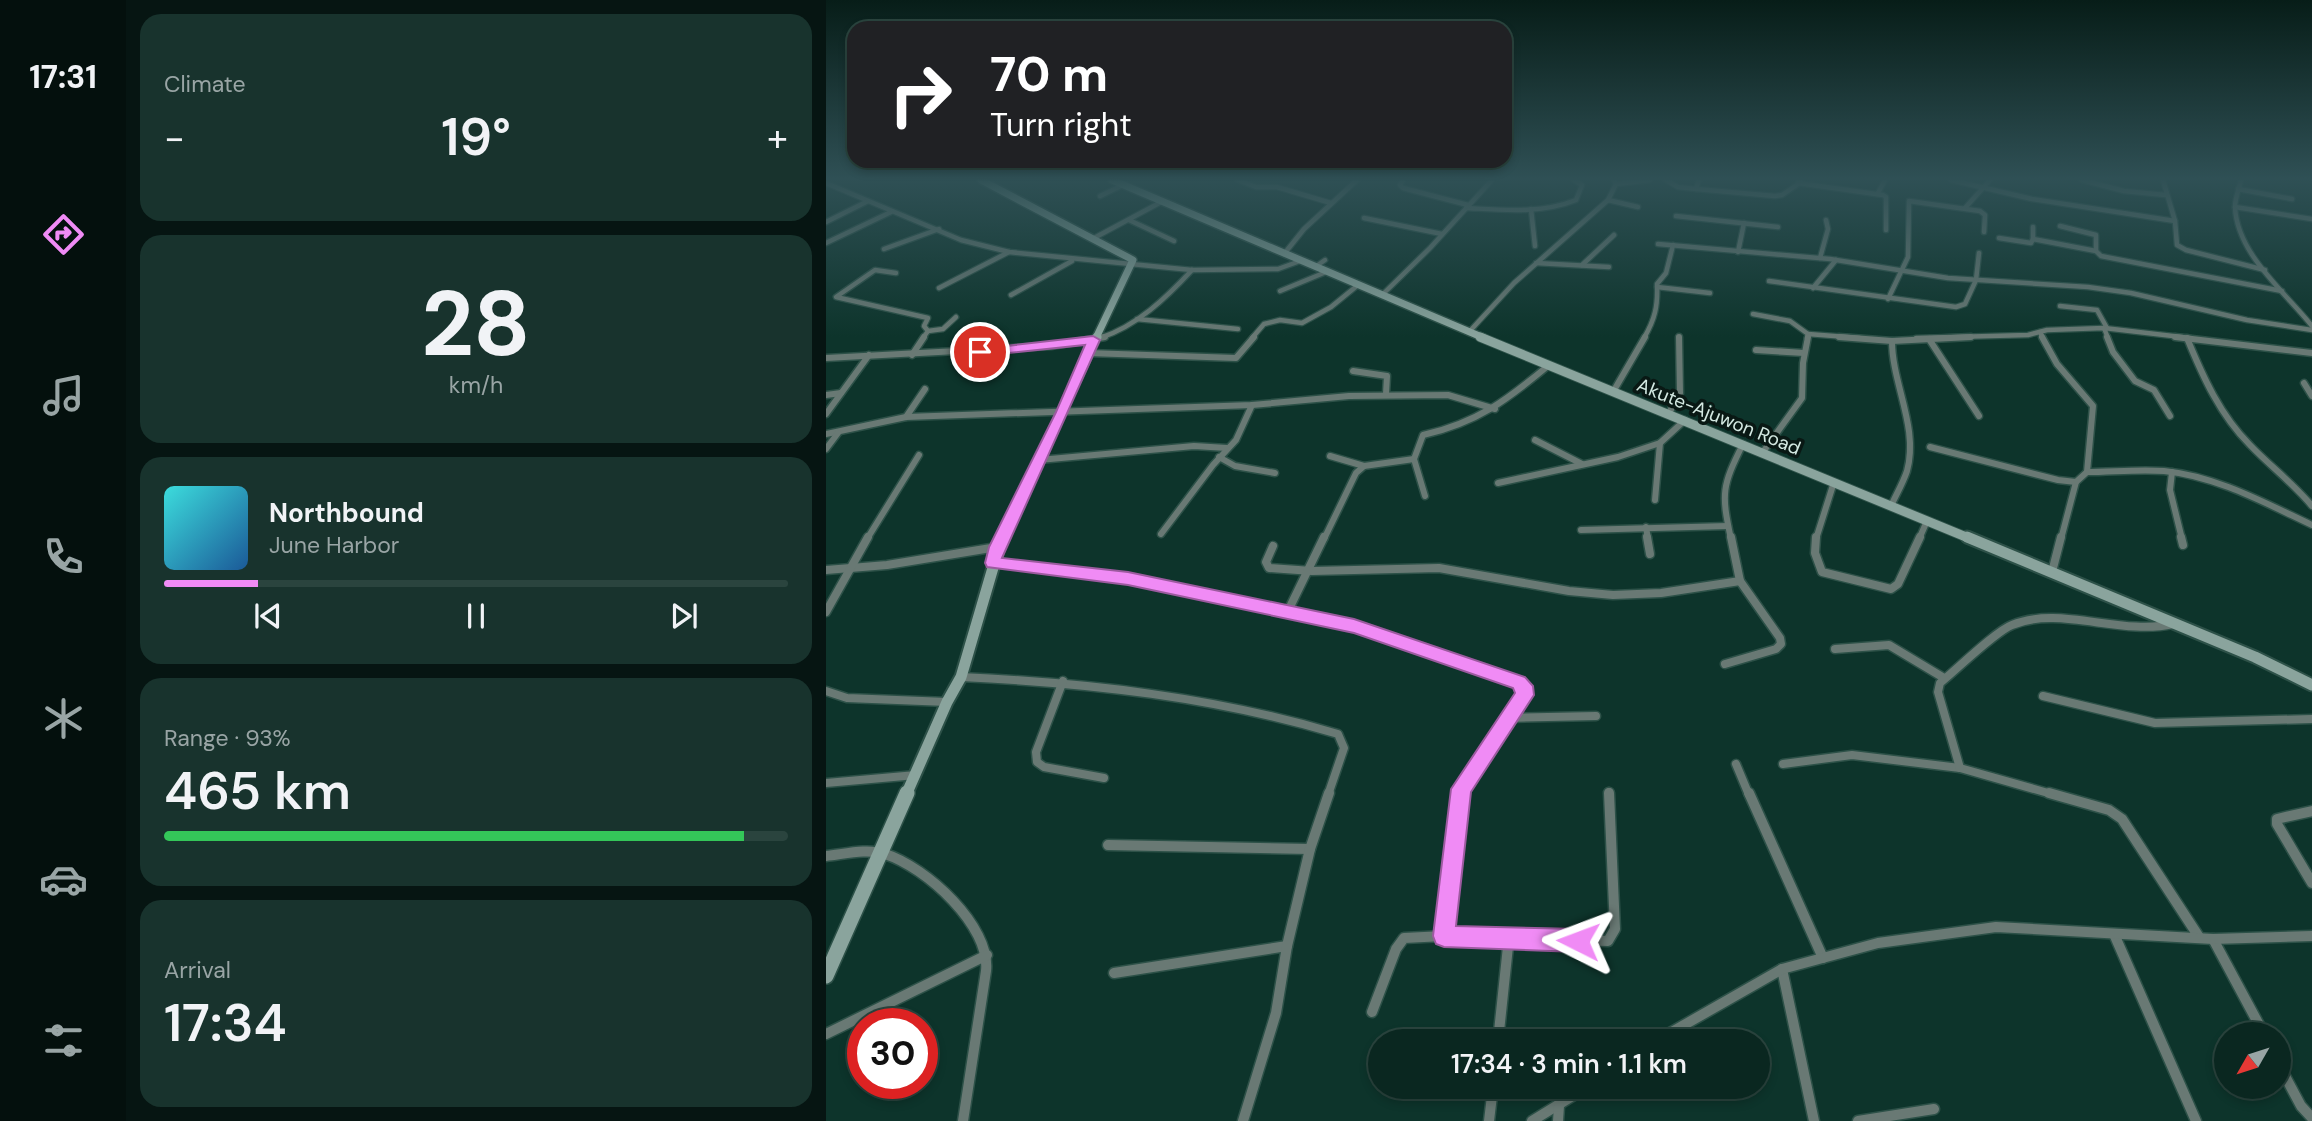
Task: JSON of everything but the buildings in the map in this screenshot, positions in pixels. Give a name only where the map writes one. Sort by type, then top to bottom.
[{"type":"main road","points":[[826,976],[947,702],[961,677],[997,547],[1133,260],[1083,232]]},
{"type":"main road","name":"Akute-Ajuwon Road","points":[[1234,232],[2255,657],[2312,685]]},
{"type":"street","points":[[826,243],[848,232]]},
{"type":"street","points":[[884,249],[930,232]]},
{"type":"street","points":[[946,232],[961,240],[1009,252],[1192,270],[1278,269],[1300,261]]},
{"type":"street","points":[[1094,238],[1105,232]]},
{"type":"street","points":[[1155,232],[1174,241]]},
{"type":"street","points":[[1284,254],[1301,232]]},
{"type":"street","points":[[1434,232],[1442,234]]},
{"type":"street","points":[[1534,232],[1535,246]]},
{"type":"street","points":[[1469,332],[1514,283],[1571,232]]},
{"type":"street","points":[[1738,252],[1742,232]]},
{"type":"street","points":[[1820,258],[1827,232]]},
{"type":"street","points":[[1888,299],[1908,257],[1908,232]]},
{"type":"street","points":[[1999,238],[2031,243],[2033,232]]},
{"type":"street","points":[[2090,232],[2096,235],[2096,251]]},
{"type":"street","points":[[2176,232],[2179,247],[2265,270]]},
{"type":"street","points":[[2241,232],[2265,270],[2311,325]]},
{"type":"street","points":[[1382,295],[1442,234]]},
{"type":"street","points":[[1582,265],[1615,235]]},
{"type":"street","points":[[2033,239],[2096,251],[2109,258],[2282,291]]},
{"type":"street","points":[[1658,244],[1820,258],[1978,280],[2057,283],[2119,291],[2247,320],[2311,325]]},
{"type":"street","points":[[1613,392],[1654,321],[1658,306],[1657,287],[1659,280],[1666,273],[1673,245]]},
{"type":"street","points":[[939,288],[1009,252]]},
{"type":"street","points":[[1769,281],[1956,307],[1965,304],[1978,280],[1979,253]]},
{"type":"street","points":[[1011,295],[1073,260]]},
{"type":"street","points":[[1315,267],[1325,260]]},
{"type":"street","points":[[1813,288],[1836,260]]},
{"type":"street","points":[[1536,263],[1609,267]]},
{"type":"street","points":[[896,273],[875,270],[836,297],[926,317],[929,319],[924,326],[928,331]]},
{"type":"street","points":[[826,358],[1008,350],[1093,340],[1117,331],[1136,319],[1170,293],[1192,270]]},
{"type":"street","points":[[1280,291],[1326,272]]},
{"type":"street","points":[[1088,353],[1236,358],[1264,324],[1280,320],[1302,323],[1331,307],[1358,285]]},
{"type":"street","points":[[1657,287],[1710,293]]},
{"type":"street","points":[[2060,306],[2097,310],[2113,352],[2135,381],[2154,390],[2170,416]]},
{"type":"street","points":[[1753,314],[1790,321],[1808,334],[1892,341],[2028,335],[2106,328],[2312,353]]},
{"type":"street","points":[[912,355],[928,331],[943,329],[956,317]]},
{"type":"street","points":[[1136,319],[1238,329]]},
{"type":"street","points":[[2040,332],[2057,364],[2092,406],[2087,472],[2077,482],[2052,572]]},
{"type":"street","points":[[1763,452],[1802,398],[1804,353],[1808,334]]},
{"type":"street","points":[[1669,413],[1680,393],[1679,337]]},
{"type":"street","points":[[2187,338],[2216,405],[2251,447],[2302,493],[2312,506]]},
{"type":"street","points":[[1929,339],[1979,415]]},
{"type":"street","points":[[1891,506],[1907,470],[1909,438],[1905,406],[1892,363],[1892,341]]},
{"type":"street","points":[[1756,350],[1804,353]]},
{"type":"street","points":[[826,414],[869,355]]},
{"type":"street","points":[[1425,496],[1414,459],[1423,435],[1459,427],[1495,409],[1549,365]]},
{"type":"street","points":[[1353,371],[1387,376],[1386,394]]},
{"type":"street","points":[[2312,383],[2304,383],[2303,386],[2312,396]]},
{"type":"street","points":[[905,417],[925,389]]},
{"type":"street","points":[[826,395],[841,393]]},
{"type":"street","points":[[826,434],[905,417],[1252,405],[1386,394],[1448,395],[1495,409]]},
{"type":"street","points":[[1161,534],[1236,440],[1252,405]]},
{"type":"street","points":[[1498,483],[1618,457],[1660,443],[1685,420]]},
{"type":"street","points":[[826,449],[838,433]]},
{"type":"street","points":[[1535,440],[1583,465]]},
{"type":"street","points":[[1655,500],[1660,443]]},
{"type":"street","points":[[1725,664],[1776,649],[1781,644],[1780,638],[1740,581],[1723,500],[1726,479],[1743,443]]},
{"type":"street","points":[[1039,460],[1194,446],[1227,449]]},
{"type":"street","points":[[1930,447],[2058,481],[2077,482]]},
{"type":"street","points":[[826,612],[850,566],[919,455]]},
{"type":"street","points":[[1331,456],[1364,466],[1414,459]]},
{"type":"street","points":[[1220,457],[1235,466],[1275,473]]},
{"type":"street","points":[[1288,611],[1356,473],[1364,466]]},
{"type":"street","points":[[2087,472],[2172,472],[2247,494],[2312,525]]},
{"type":"street","points":[[2172,472],[2170,490],[2183,545]]},
{"type":"street","points":[[1834,482],[1823,505],[1814,554],[1817,568],[1822,572],[1891,589],[1898,584],[1927,521]]},
{"type":"street","points":[[1581,530],[1728,526]]},
{"type":"street","points":[[1646,527],[1650,554]]},
{"type":"street","points":[[1273,546],[1266,565],[1308,573],[1442,568],[1556,589],[1614,595],[1658,593],[1740,581]]},
{"type":"street","points":[[826,570],[887,565],[997,547]]},
{"type":"street","points":[[993,563],[1128,578],[1354,626],[1519,682],[1524,686],[1524,695],[1461,789],[1444,936]]},
{"type":"street","points":[[1960,768],[1938,692],[1944,678],[2011,625],[2049,618],[2143,629],[2173,624]]},
{"type":"street","points":[[1835,649],[1889,645],[1944,678]]},
{"type":"street","points":[[961,677],[1122,686],[1282,715],[1338,734],[1343,741],[1344,748],[1310,849],[1287,946],[1276,1013],[1243,1121]]},
{"type":"street","points":[[1063,681],[1035,752],[1037,762],[1044,767],[1104,778]]},
{"type":"street","points":[[826,691],[847,698],[947,702]]},
{"type":"street","points":[[2043,696],[2155,723],[2312,719]]},
{"type":"street","points":[[1507,718],[1596,716]]},
{"type":"street","points":[[1783,764],[1852,755],[1960,768],[2109,810],[2122,819],[2199,937]]},
{"type":"street","points":[[1736,764],[1823,958]]},
{"type":"street","points":[[826,783],[916,775]]},
{"type":"street","points":[[1372,1012],[1399,943],[1409,937],[1509,937],[1601,942],[1612,937],[1615,929],[1609,792]]},
{"type":"street","points":[[2312,811],[2277,819],[2277,824],[2312,883]]},
{"type":"street","points":[[1108,845],[1310,849]]},
{"type":"street","points":[[826,856],[881,853],[918,872],[955,902],[979,936],[987,955],[979,1030],[963,1121]]},
{"type":"street","points":[[1675,1029],[1782,969],[1878,943],[1996,927],[2213,939],[2312,936]]},
{"type":"street","points":[[2114,934],[2196,1121]]},
{"type":"street","points":[[1499,1029],[1509,937]]},
{"type":"street","points":[[2213,939],[2258,1022]]},
{"type":"street","points":[[1114,973],[1287,946]]},
{"type":"street","points":[[826,1034],[987,955]]},
{"type":"street","points":[[1782,969],[1814,1121]]},
{"type":"street","points":[[2291,1087],[2301,1106],[2312,1118]]},
{"type":"street","points":[[1489,1121],[1492,1099]]},
{"type":"street","points":[[1532,1121],[1568,1099]]},
{"type":"street","points":[[1558,1121],[1559,1105]]},
{"type":"street","points":[[1858,1121],[1934,1109]]},
{"type":"route","points":[[980,352],[1093,340],[1063,412],[997,547],[993,563],[1128,578],[1354,626],[1439,653],[1524,686],[1524,695],[1461,789],[1444,936],[1578,941]]}]
